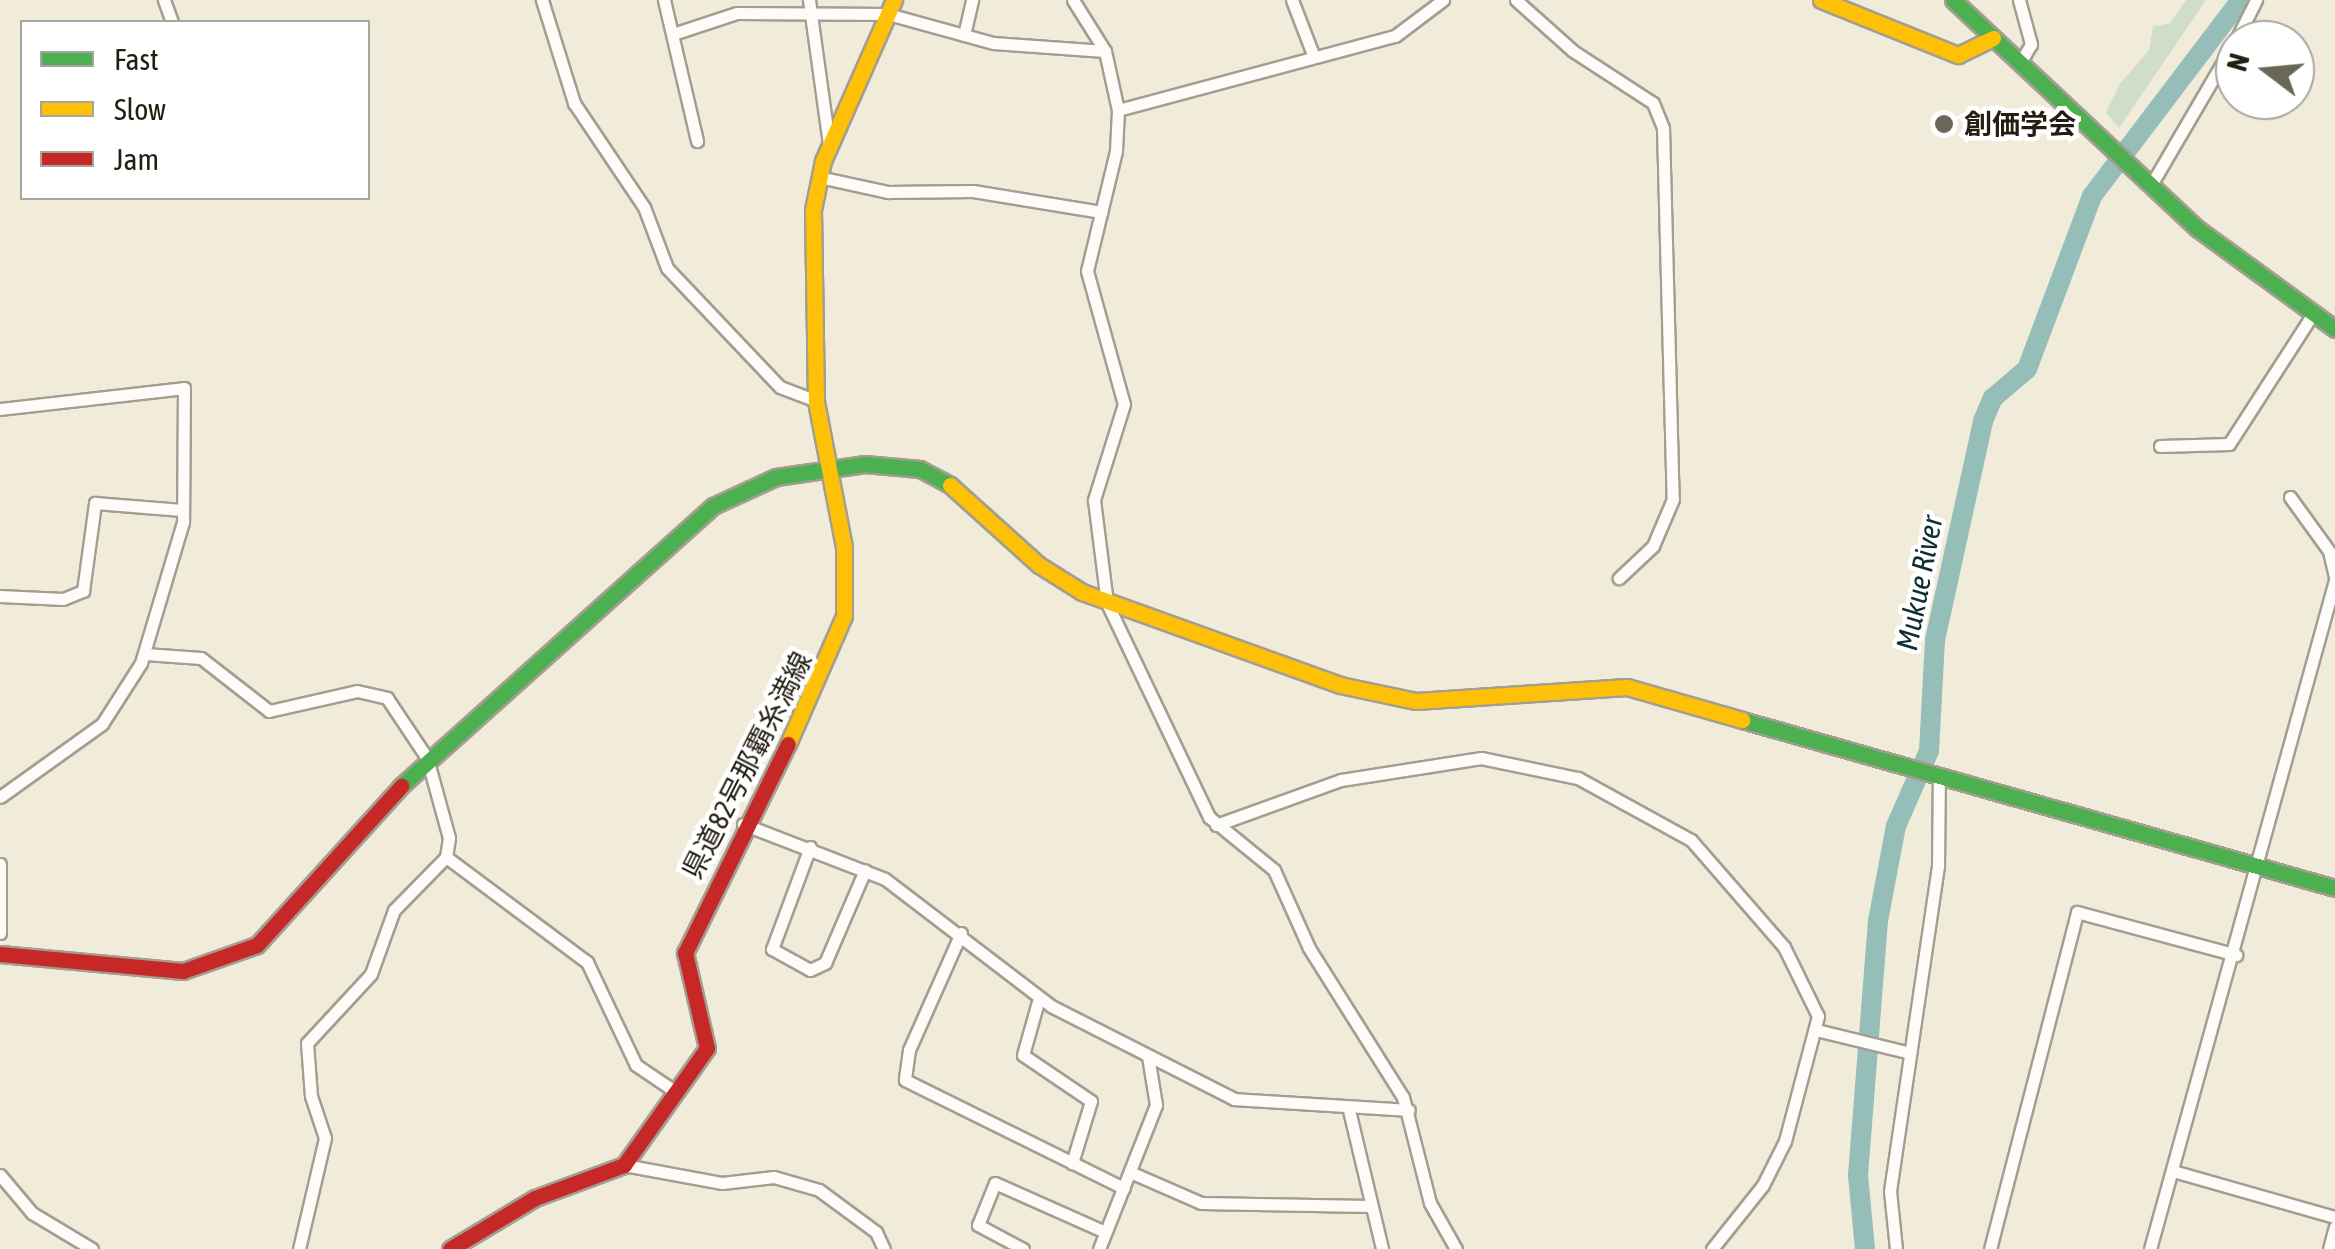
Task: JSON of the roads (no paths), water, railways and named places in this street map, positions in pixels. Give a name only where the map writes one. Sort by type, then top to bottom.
[{"type":"street","points":[[542,0],[574,103],[644,208],[667,268],[780,387],[816,402]]},
{"type":"street","points":[[664,0],[697,141]]},
{"type":"street","points":[[809,0],[829,145]]},
{"type":"street","points":[[964,35],[972,0]]},
{"type":"street","points":[[1074,0],[1105,51],[1118,110],[1088,286],[1124,404],[1094,500],[1108,603],[1216,825],[1274,870],[1309,948],[1409,1110],[1430,1203],[1456,1249]]},
{"type":"street","points":[[1292,0],[1314,57]]},
{"type":"street","points":[[1118,110],[1395,36],[1442,0]]},
{"type":"street","points":[[1516,0],[1573,50],[1652,103],[1663,128],[1673,499],[1653,546],[1619,578]]},
{"type":"street","points":[[1821,0],[1958,56],[1993,38]]},
{"type":"street","points":[[1953,0],[2147,182],[2312,315],[2335,329]]},
{"type":"street","points":[[2019,0],[2031,44],[2020,63]]},
{"type":"street","points":[[673,34],[737,13],[812,17],[891,7],[964,35],[1105,51]]},
{"type":"street","name":"県道82号那覇糸満線","points":[[624,1165],[707,1048],[685,953],[743,824],[818,691],[844,616],[845,559],[816,402],[819,176],[891,7]]},
{"type":"street","points":[[2147,182],[2215,73]]},
{"type":"street","points":[[819,176],[888,192],[974,191],[1101,212]]},
{"type":"street","points":[[2160,446],[2229,444],[2312,315]]},
{"type":"street","points":[[0,409],[184,388],[182,510],[145,654],[102,724],[0,796]]},
{"type":"street","points":[[0,954],[183,971],[258,946],[427,758],[712,506],[776,477],[892,464],[944,480],[1039,565],[1108,603],[1380,695],[1450,701],[1560,686],[1627,687],[2335,888]]},
{"type":"street","points":[[2150,1249],[2236,955],[2335,579],[2330,551],[2290,496]]},
{"type":"street","points":[[0,596],[63,598],[83,591],[95,504],[182,510]]},
{"type":"street","points":[[145,654],[200,658],[269,710],[357,690],[386,698],[427,758],[449,838],[446,857],[394,910],[371,974],[307,1043],[311,1096],[325,1138],[299,1249]]},
{"type":"street","points":[[1216,825],[1341,780],[1429,762],[1481,758],[1548,767],[1661,822],[1707,854],[1784,947],[1810,992],[1818,1031],[1786,1141],[1754,1199],[1712,1249]]},
{"type":"street","points":[[1896,1249],[1890,1191],[1905,1052],[1938,866],[1939,774]]},
{"type":"street","points":[[743,824],[865,870],[961,933],[1039,998],[1245,1103],[1409,1110]]},
{"type":"street","points":[[810,847],[772,949],[810,970],[825,963],[865,870]]},
{"type":"street","points":[[446,857],[587,962],[636,1064],[676,1092]]},
{"type":"street","points":[[0,864],[0,933]]},
{"type":"street","points":[[1990,1249],[2009,1152],[2077,912],[2236,955]]},
{"type":"street","points":[[961,933],[909,1050],[905,1080],[1124,1188]]},
{"type":"street","points":[[1039,998],[1023,1055],[1091,1101],[1072,1162]]},
{"type":"street","points":[[1818,1031],[1905,1052]]},
{"type":"street","points":[[1099,1249],[1156,1105],[1148,1056]]},
{"type":"street","points":[[1349,1110],[1382,1249]]},
{"type":"street","points":[[450,1249],[535,1198],[624,1165],[722,1183],[774,1177],[820,1190],[876,1232],[884,1249]]},
{"type":"street","points":[[2173,1171],[2335,1218]]},
{"type":"street","points":[[1130,1172],[1200,1203],[1369,1206]]},
{"type":"street","points":[[0,1175],[32,1213],[92,1249]]},
{"type":"street","points":[[1023,1249],[978,1225],[995,1183],[1105,1232]]},
{"type":"street","points":[[2329,1249],[2335,1227]]},
{"type":"waterway","name":"Mukue River","points":[[1865,1249],[1858,1175],[1878,921],[1896,826],[1929,751],[1935,640],[1983,421],[1993,398],[2027,369],[2092,196],[2241,0]]},
{"type":"place","name":"創価学会","points":[[1944,124]]}]
